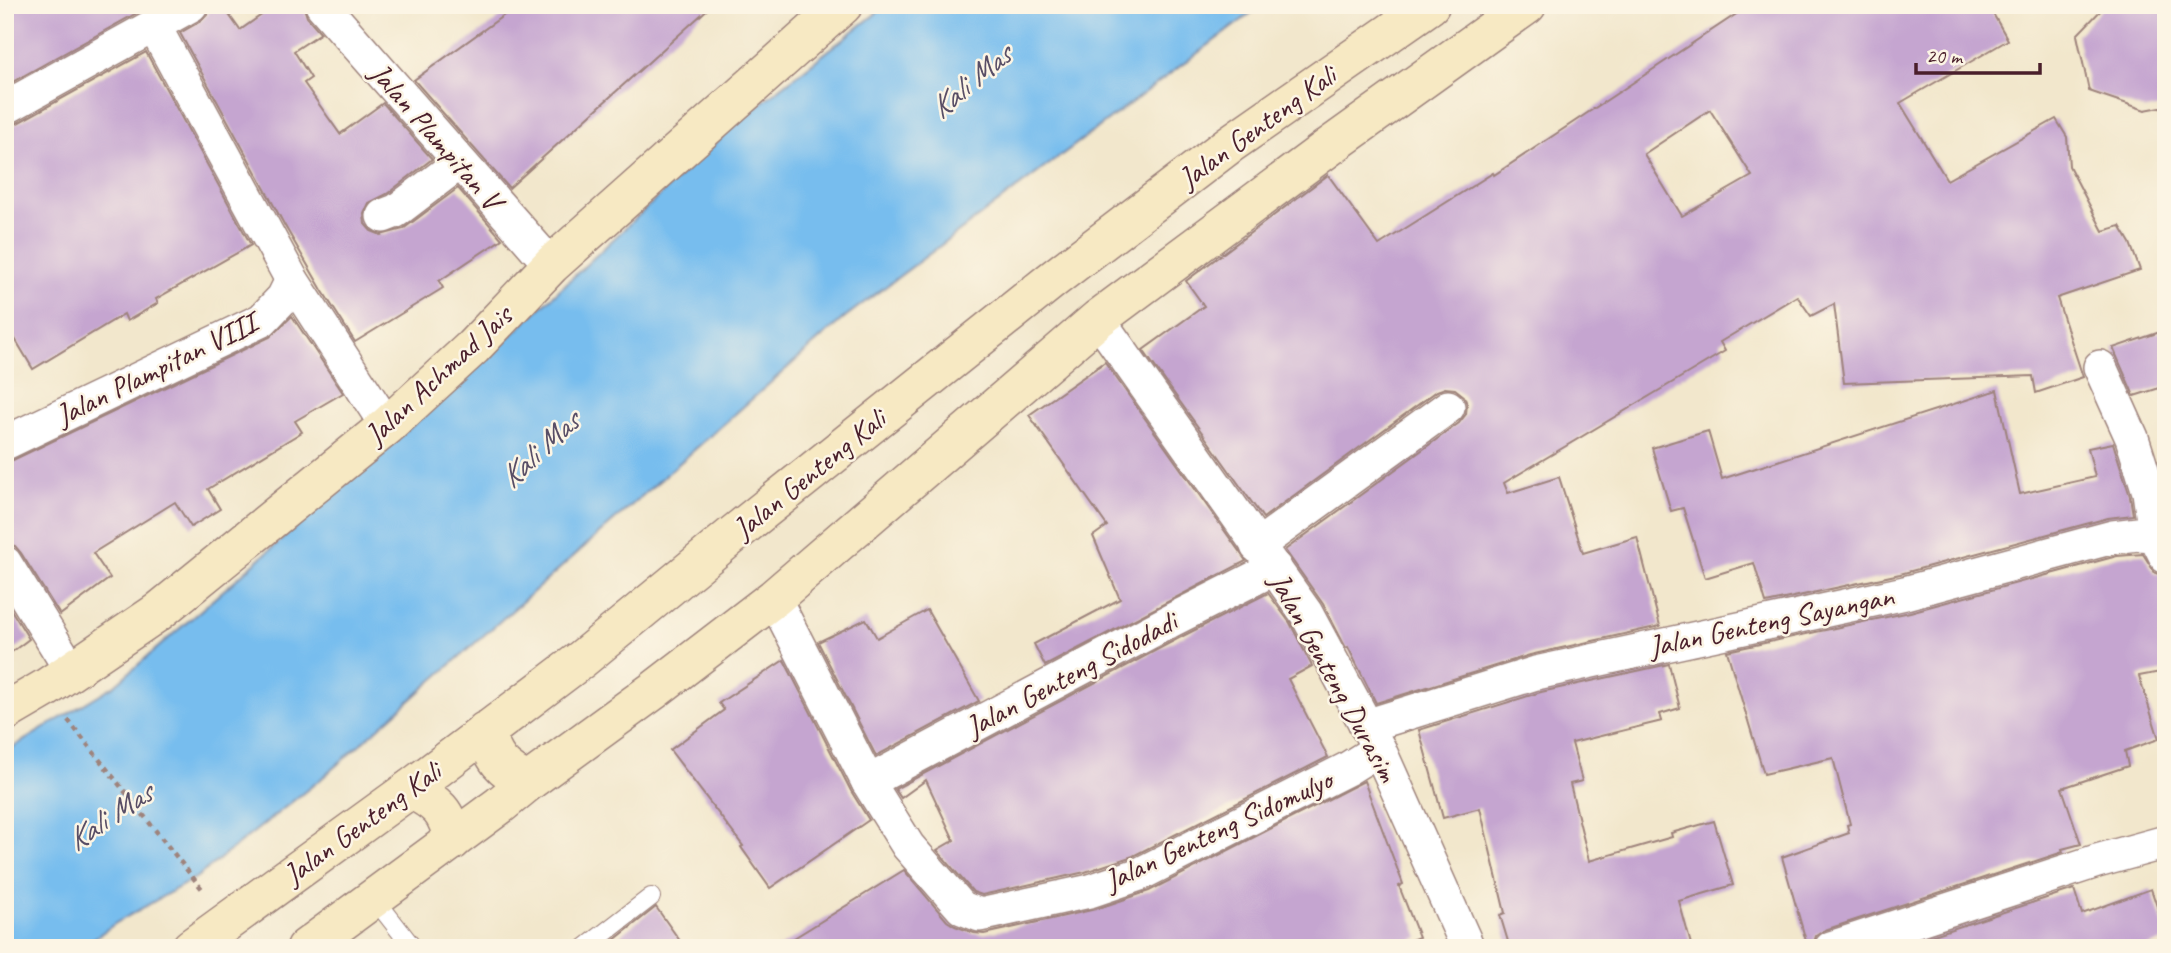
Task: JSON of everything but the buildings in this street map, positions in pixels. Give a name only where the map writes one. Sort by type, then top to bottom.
[{"type":"main road","name":"Jalan Achmad Jais","points":[[5,712],[46,688],[158,612],[387,426],[472,347],[551,265],[843,5]]},
{"type":"main road","name":"Jalan Genteng Kali","points":[[191,948],[582,660],[734,534],[1052,280],[1230,144],[1430,5]]},
{"type":"main road","name":"Jalan Genteng Kali","points":[[306,948],[774,598],[1098,319],[1329,147],[1527,5]]},
{"type":"main road","points":[[485,731],[491,750],[501,766],[528,782]]},
{"type":"main road","points":[[410,789],[439,808],[450,825],[452,841]]},
{"type":"street","points":[[5,108],[191,5]]},
{"type":"street","name":"Jalan Plampitan V","points":[[322,5],[551,265]]},
{"type":"street","points":[[154,26],[292,280],[387,426]]},
{"type":"street","points":[[383,216],[396,211],[459,163]]},
{"type":"street","name":"Jalan Plampitan VIII","points":[[5,443],[228,339],[262,320],[283,298],[292,280]]},
{"type":"street","name":"Jalan Genteng Durasim","points":[[1098,319],[1306,613],[1372,737],[1465,947]]},
{"type":"street","points":[[2100,367],[2132,438],[2149,492],[2160,546]]},
{"type":"street","name":"Jalan Genteng Sidodadi","points":[[868,782],[1171,620],[1266,557],[1448,407]]},
{"type":"street","name":"Jalan Genteng Sayangan","points":[[1372,737],[1536,673],[1905,593],[2113,537],[2138,534],[2160,546]]},
{"type":"street","points":[[5,563],[71,670]]},
{"type":"street","name":"Jalan Genteng Sidomulyo","points":[[774,598],[868,782],[908,846],[962,908],[980,915],[1090,891],[1140,874],[1347,769],[1372,737]]},
{"type":"street","points":[[1831,948],[2097,861],[2166,842]]},
{"type":"lane","points":[[585,948],[650,897]]},
{"type":"lane","points":[[374,898],[413,948]]},
{"type":"path","points":[[67,719],[202,889]]},
{"type":"water","name":"Kali Mas","points":[[887,5],[1262,5],[845,317],[322,778],[197,877],[116,923],[80,948],[5,948],[5,752],[115,685],[452,391],[743,117]]}]
